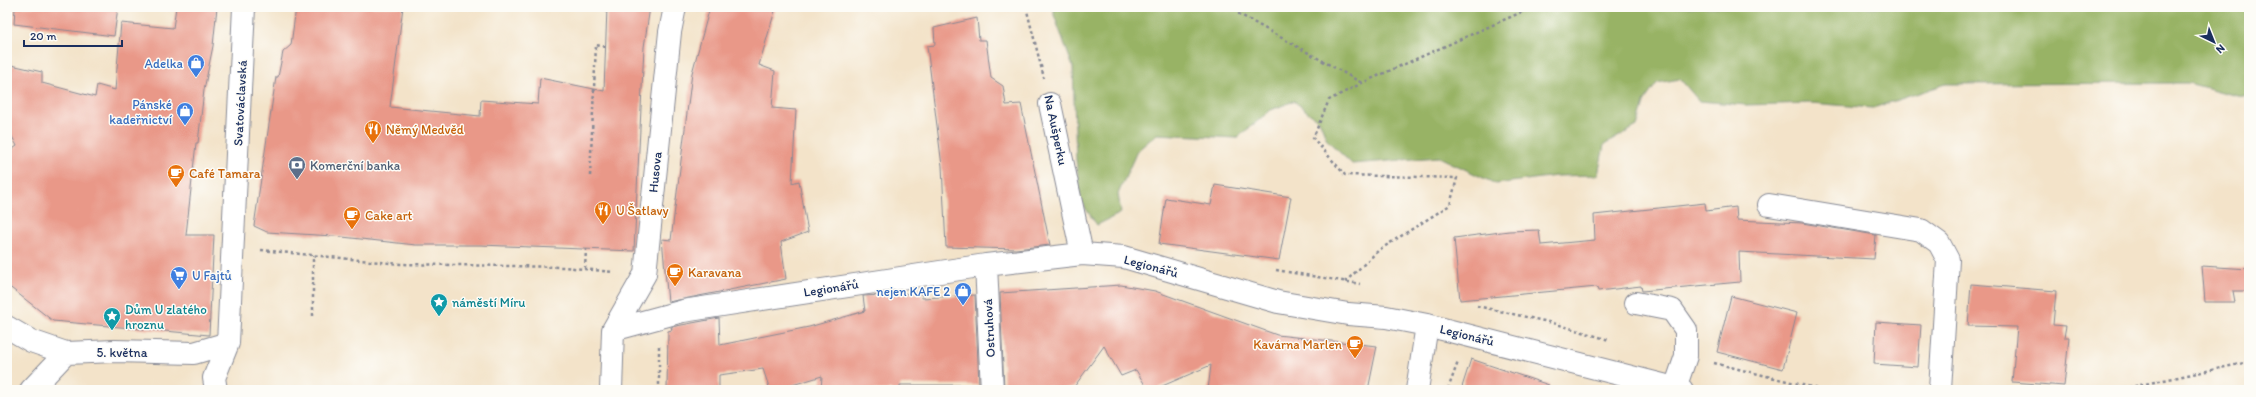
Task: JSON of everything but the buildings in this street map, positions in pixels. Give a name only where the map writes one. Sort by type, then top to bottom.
[{"type":"street","name":"Svatováclavská","points":[[228,343],[244,7]]},
{"type":"street","name":"Husova","points":[[613,330],[645,274],[670,32],[675,7]]},
{"type":"street","name":"Na Aušperku","points":[[1050,104],[1082,254]]},
{"type":"street","points":[[1768,205],[1921,230],[1939,243],[1948,260],[1940,390]]},
{"type":"street","name":"Legionářů","points":[[613,330],[683,311],[986,265],[1082,254],[1124,257],[1278,302],[1348,314],[1386,317],[1427,325],[1679,389]]},
{"type":"street","name":"Ostruhová","points":[[986,265],[992,390]]},
{"type":"street","points":[[1636,303],[1672,310],[1686,330],[1686,356],[1679,389]]},
{"type":"street","points":[[1417,390],[1427,325]]},
{"type":"street","points":[[7,327],[30,341],[66,353],[31,390]]},
{"type":"street","points":[[611,390],[613,330]]},
{"type":"street","points":[[216,390],[214,378],[228,343]]},
{"type":"street","name":"5. května","points":[[66,353],[115,351],[194,353],[228,343]]},
{"type":"path","name":"Na Aušperku","points":[[1026,7],[1050,104]]},
{"type":"path","points":[[1250,7],[1239,14],[1362,83]]},
{"type":"path","points":[[1345,282],[1379,250],[1450,205],[1457,178],[1345,175],[1313,138],[1329,100],[1362,83],[1533,7]]},
{"type":"path","points":[[590,176],[596,45],[606,47]]},
{"type":"path","points":[[233,247],[400,264],[585,269],[645,274]]},
{"type":"path","points":[[585,269],[586,249]]},
{"type":"path","points":[[313,255],[313,316]]},
{"type":"path","points":[[1474,306],[1553,323],[1613,341]]},
{"type":"path","points":[[658,317],[659,390]]},
{"type":"path","points":[[1686,356],[1823,390]]},
{"type":"path","points":[[1447,390],[1459,358]]},
{"type":"path","points":[[2124,390],[2130,387],[2249,362]]},
{"type":"green space","points":[[1054,7],[2249,7],[2249,97],[2237,96],[2188,83],[1946,84],[1873,108],[1811,103],[1746,105],[1699,101],[1680,79],[1657,83],[1645,100],[1637,126],[1604,145],[1598,175],[1556,176],[1496,184],[1439,157],[1352,164],[1327,140],[1320,122],[1294,101],[1271,110],[1237,138],[1157,134],[1137,151],[1118,194],[1121,213],[1097,225],[1081,202],[1076,160],[1073,67],[1054,15]]},
{"type":"place","name":"Adelka","points":[[196,78]]},
{"type":"place","name":"Pánské kadeřnictví","points":[[185,126]]},
{"type":"place","name":"Němý Medvěd","points":[[373,144]]},
{"type":"place","name":"Komerční banka","points":[[297,180]]},
{"type":"place","name":"Café Tamara","points":[[176,188]]},
{"type":"place","name":"U Šatlavy","points":[[603,225]]},
{"type":"place","name":"Cake art","points":[[352,230]]},
{"type":"place","name":"Karavana","points":[[675,287]]},
{"type":"place","name":"U Fajtů","points":[[179,290]]},
{"type":"place","name":"nejen KAFE 2","points":[[963,306]]},
{"type":"place","name":"náměstí Míru","points":[[439,317]]},
{"type":"place","name":"Dům U zlatého hroznu","points":[[112,331]]},
{"type":"place","name":"Kavárna Marlen","points":[[1355,359]]}]
